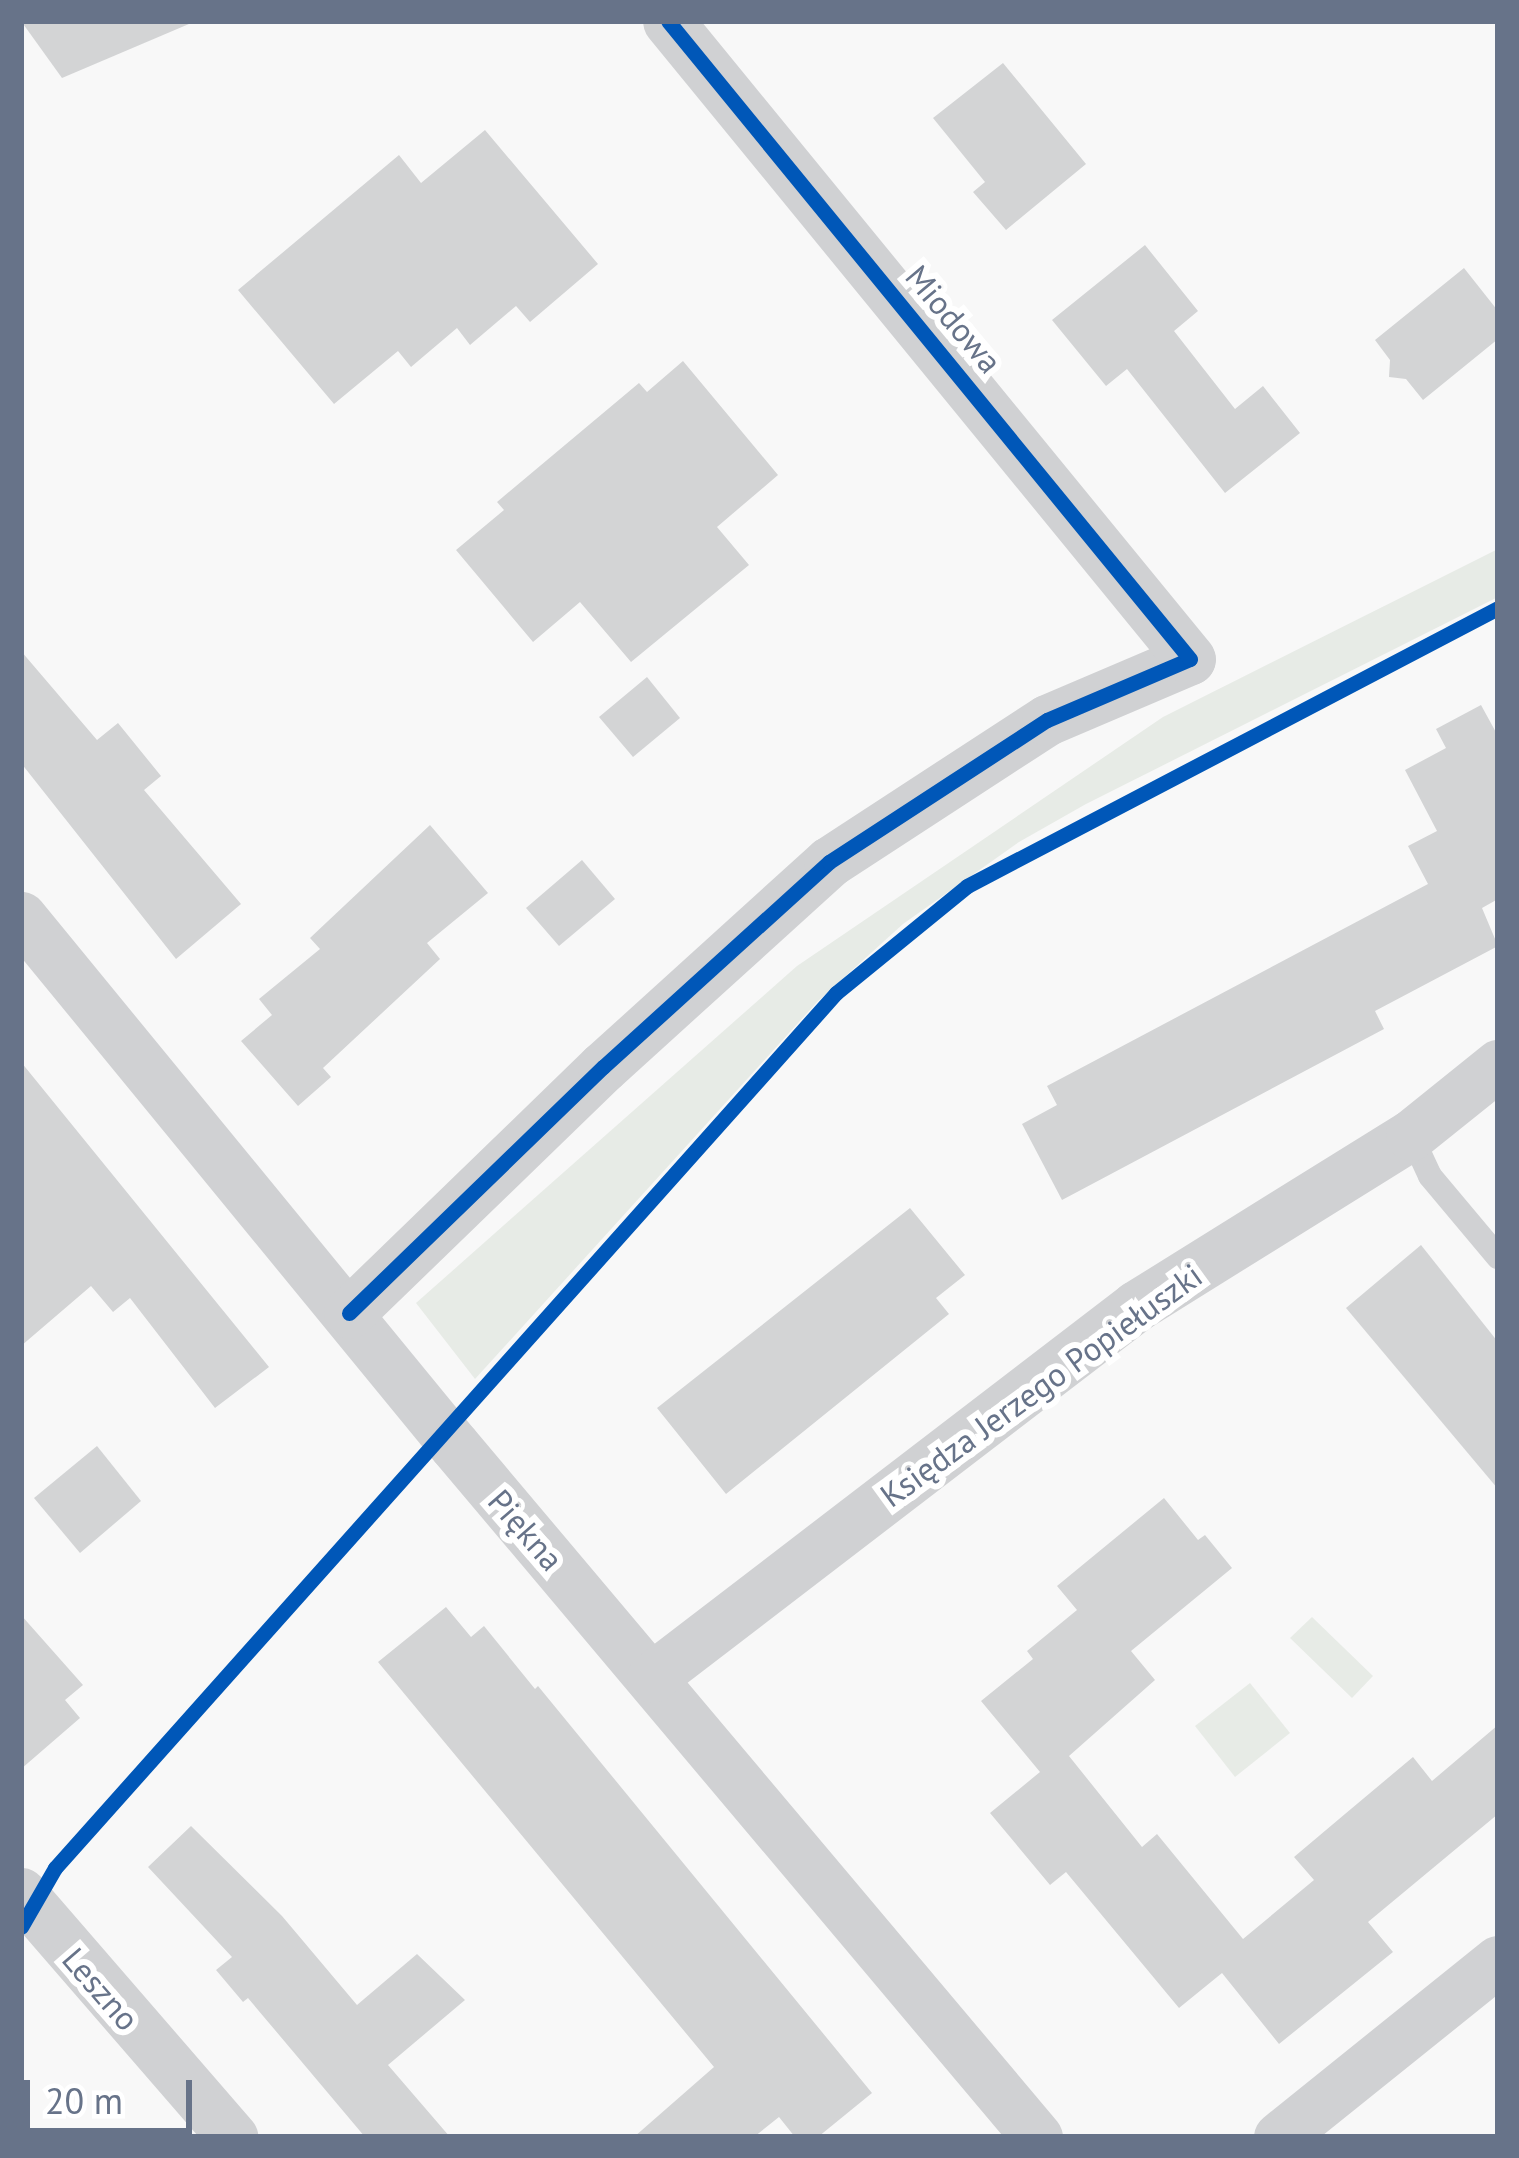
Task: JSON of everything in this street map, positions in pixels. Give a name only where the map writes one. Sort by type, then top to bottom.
[{"type":"street","name":"Miodowa","points":[[349,1313],[603,1067],[829,862],[1047,720],[1190,659],[668,21]]},
{"type":"street","name":"Piękna","points":[[21,917],[1037,2137]]},
{"type":"street","name":"Księdza Jerzego Popiełuszki","points":[[652,1677],[1136,1306],[1411,1135],[1498,1065]]},
{"type":"street","name":"Leszno","points":[[21,1893],[232,2137]]},
{"type":"street","points":[[1279,2137],[1498,1961]]},
{"type":"lane","points":[[1411,1135],[1430,1177],[1498,1257]]},
{"type":"shaded area","points":[[1498,549],[1498,597],[1086,804],[1019,842],[903,924],[818,1001],[475,1379],[416,1303],[797,966],[1163,717]]},
{"type":"shaded area","points":[[1312,1617],[1373,1676],[1352,1698],[1290,1638]]},
{"type":"shaded area","points":[[1250,1683],[1290,1733],[1235,1777],[1195,1726]]},
{"type":"building","points":[[21,21],[196,21],[62,78]]},
{"type":"building","points":[[1003,63],[1086,164],[1006,230],[973,192],[985,182],[933,118]]},
{"type":"building","points":[[485,130],[598,264],[530,322],[516,306],[470,345],[457,328],[411,367],[398,351],[334,404],[238,290],[399,155],[421,183]]},
{"type":"building","points":[[1145,245],[1198,311],[1174,331],[1235,409],[1263,386],[1300,433],[1225,493],[1127,369],[1106,386],[1052,320]]},
{"type":"building","points":[[1464,268],[1498,311],[1498,339],[1423,400],[1406,379],[1389,377],[1390,360],[1375,340]]},
{"type":"building","points":[[683,361],[778,475],[717,527],[749,565],[631,662],[580,602],[533,642],[456,550],[504,510],[497,502],[639,383],[647,392]]},
{"type":"building","points":[[21,651],[97,740],[118,723],[161,776],[144,790],[241,904],[176,959],[21,763]]},
{"type":"building","points":[[647,677],[680,718],[633,757],[599,717]]},
{"type":"building","points":[[1481,705],[1498,736],[1498,899],[1482,908],[1498,946],[1375,1011],[1384,1029],[1062,1200],[1022,1124],[1057,1105],[1047,1086],[1428,884],[1408,846],[1437,831],[1405,770],[1446,748],[1436,729]]},
{"type":"building","points":[[430,825],[488,893],[427,943],[440,959],[323,1068],[331,1077],[298,1106],[241,1041],[272,1015],[259,999],[320,949],[310,938]]},
{"type":"building","points":[[582,860],[615,899],[559,946],[526,908]]},
{"type":"building","points":[[21,1062],[269,1367],[215,1408],[130,1298],[113,1312],[91,1286],[21,1346]]},
{"type":"building","points":[[910,1208],[965,1275],[936,1298],[949,1314],[726,1494],[657,1408]]},
{"type":"building","points":[[1421,1245],[1498,1342],[1498,1489],[1346,1308]]},
{"type":"building","points":[[97,1446],[141,1501],[80,1553],[34,1498]]},
{"type":"building","points":[[1164,1498],[1198,1540],[1205,1535],[1232,1568],[1131,1651],[1155,1680],[1069,1756],[1142,1847],[1157,1834],[1243,1939],[1314,1880],[1294,1857],[1345,1814],[1413,1757],[1432,1781],[1498,1725],[1498,1814],[1368,1922],[1393,1952],[1279,2044],[1222,1973],[1179,2008],[1066,1872],[1050,1885],[990,1813],[1040,1772],[981,1701],[1033,1659],[1027,1651],[1077,1610],[1057,1586]]},
{"type":"building","points":[[446,1607],[471,1637],[484,1626],[535,1689],[538,1686],[872,2093],[818,2137],[795,2137],[779,2117],[754,2137],[634,2137],[714,2067],[378,1662]]},
{"type":"building","points":[[21,1615],[83,1685],[65,1700],[80,1718],[21,1769]]},
{"type":"building","points":[[191,1826],[282,1916],[357,2005],[417,1954],[465,2000],[388,2065],[450,2137],[365,2137],[248,1998],[243,2002],[216,1970],[232,1957],[148,1867]]},
{"type":"cycle path","points":[[349,1313],[603,1067],[829,862],[1047,720],[1190,659],[668,21]]},
{"type":"cycle path","points":[[21,1927],[55,1868],[836,993],[967,886],[1498,608]]}]
